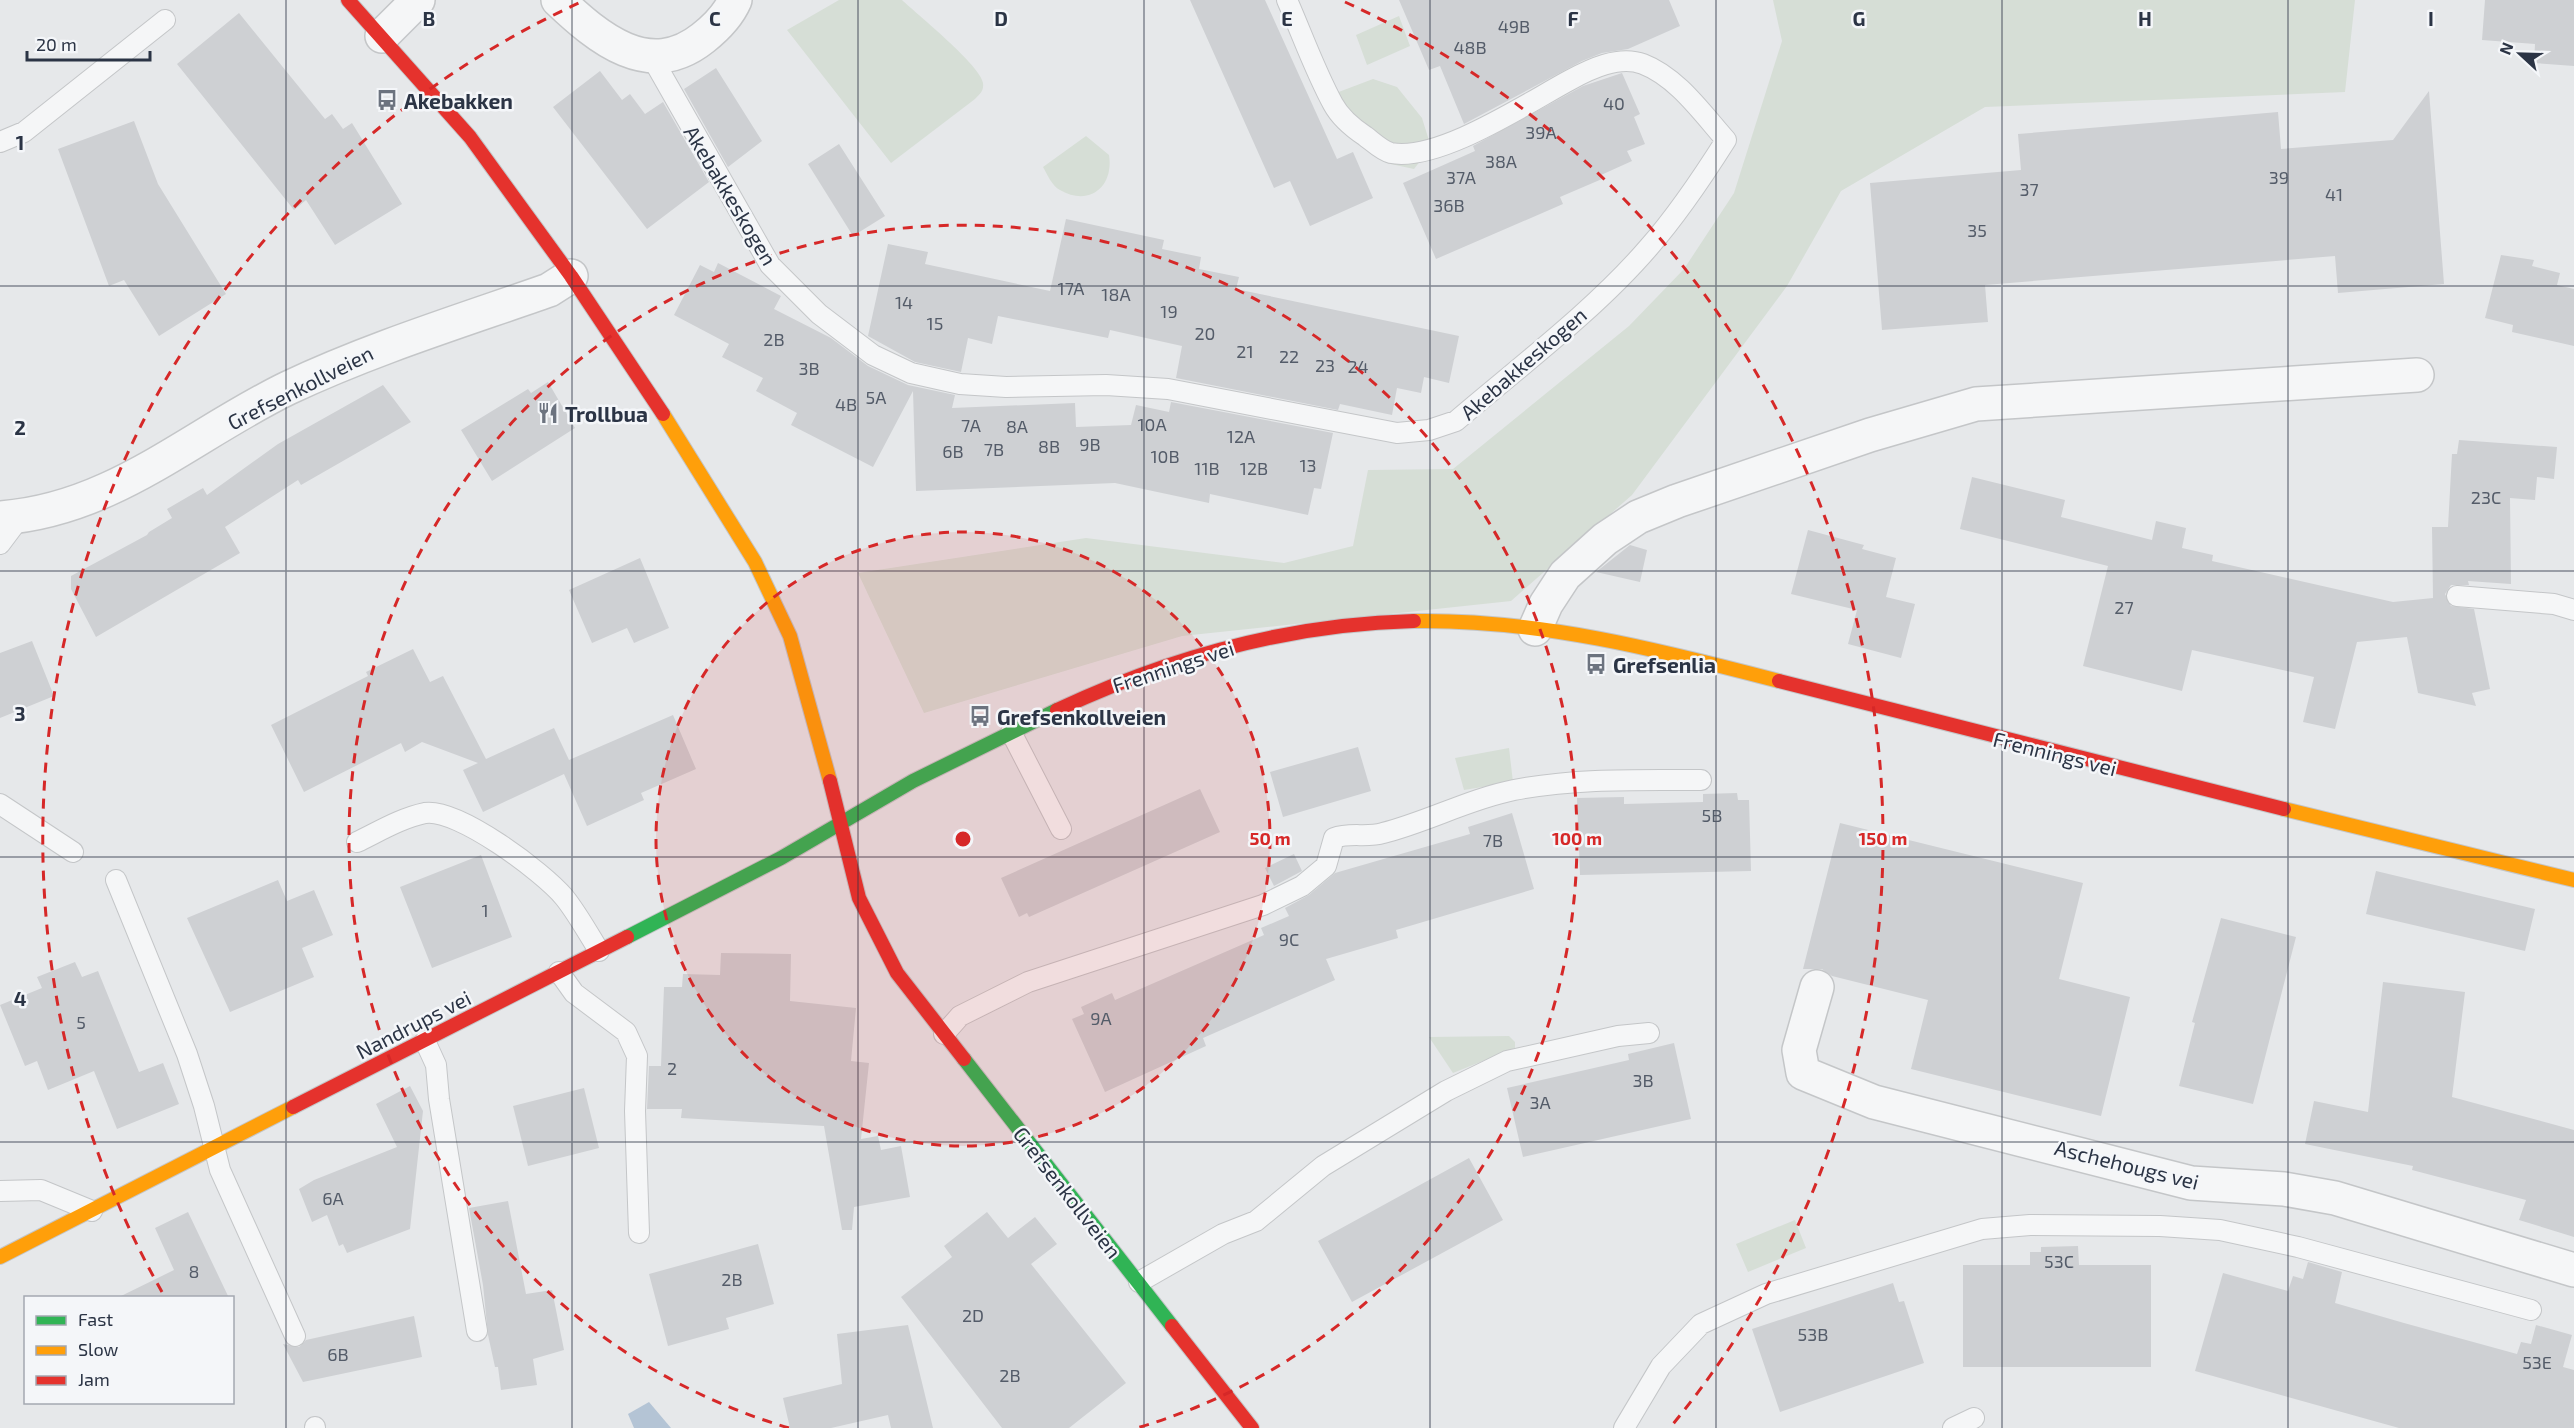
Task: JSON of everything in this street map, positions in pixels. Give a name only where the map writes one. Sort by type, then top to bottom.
[{"type":"street","name":"Grefsenkollveien","points":[[348,0],[470,137],[571,276],[690,454],[755,562],[790,636],[825,755],[859,898],[876,937],[897,973],[1252,1428]]},
{"type":"street","points":[[381,36],[418,0]]},
{"type":"street","points":[[558,0],[593,33],[631,52],[651,56],[675,54],[695,44],[719,25],[735,0]]},
{"type":"street","name":"Grefsenkollveien","points":[[10,517],[90,499],[143,473],[289,388],[382,347],[549,290],[571,276]]},
{"type":"street","points":[[1535,629],[1545,604],[1565,574],[1605,539],[1638,517],[1677,501],[1870,435],[1965,407],[2010,402],[2417,375]]},
{"type":"street","name":"Frennings vei","points":[[840,820],[934,769],[1104,688],[1154,668],[1262,638],[1380,622],[1434,620],[1535,629],[1647,649],[2226,796],[2574,880]]},
{"type":"street","name":"Nandrups vei","points":[[0,1257],[781,858],[840,820]]},
{"type":"street","name":"Aschehougs vei","points":[[1817,987],[1800,1050],[1803,1073],[1874,1102],[2191,1183],[2284,1189],[2335,1198],[2574,1270]]},
{"type":"lane","name":"Akebakkeskogen","points":[[651,56],[770,265],[819,314],[873,355],[911,373],[960,384],[1006,387],[1106,385],[1168,389],[1397,433],[1429,430],[1456,421],[1605,291],[1647,249],[1685,204],[1726,140],[1687,96],[1664,76],[1642,63],[1620,60],[1585,71],[1447,144],[1413,153],[1389,153],[1353,129],[1334,106],[1287,0]]},
{"type":"lane","points":[[0,142],[24,132],[165,20]]},
{"type":"lane","points":[[0,544],[10,517]]},
{"type":"lane","points":[[2457,596],[2554,604],[2574,610]]},
{"type":"lane","points":[[1011,732],[1061,829]]},
{"type":"lane","points":[[944,1034],[960,1017],[1028,982],[1263,905],[1302,886],[1326,866],[1334,838],[1343,834],[1381,834],[1511,791],[1578,780],[1701,780]]},
{"type":"lane","points":[[0,804],[73,852]]},
{"type":"lane","points":[[357,843],[404,820],[427,813],[446,817],[473,828],[520,858],[548,880],[565,898],[599,951]]},
{"type":"lane","points":[[116,880],[187,1054],[225,1183],[295,1336]]},
{"type":"lane","points":[[559,972],[574,993],[626,1032],[637,1056],[635,1112],[639,1233]]},
{"type":"lane","points":[[1139,1282],[1223,1234],[1256,1221],[1323,1166],[1446,1091],[1507,1061],[1618,1036],[1649,1034]]},
{"type":"lane","points":[[425,1041],[436,1065],[439,1099],[477,1331]]},
{"type":"lane","points":[[0,1191],[41,1190],[92,1211]]},
{"type":"lane","points":[[1624,1428],[1661,1366],[1701,1324],[1766,1294],[1982,1229],[2042,1225],[2160,1226],[2220,1230],[2298,1247],[2531,1310]]},
{"type":"lane","points":[[1953,1428],[1974,1418]]},
{"type":"shaded area","points":[[839,0],[902,0],[972,65],[983,83],[980,94],[975,99],[891,163],[787,30]]},
{"type":"shaded area","points":[[1773,0],[2355,0],[2345,92],[1985,107],[1841,191],[1787,286],[1632,495],[1511,601],[1182,636],[924,713],[858,573],[1086,538],[1284,563],[1353,546],[1368,470],[1453,469],[1629,326],[1684,269],[1734,193],[1782,41]]},
{"type":"shaded area","points":[[1399,16],[1410,46],[1367,65],[1356,35]]},
{"type":"shaded area","points":[[1373,79],[1397,87],[1422,118],[1431,147],[1414,169],[1386,163],[1358,136],[1336,93]]},
{"type":"shaded area","points":[[1086,136],[1109,155],[1108,176],[1103,185],[1090,195],[1071,195],[1055,186],[1043,167]]},
{"type":"shaded area","points":[[1509,748],[1513,782],[1464,790],[1455,758]]},
{"type":"shaded area","points":[[1509,1036],[1515,1042],[1515,1048],[1453,1073],[1429,1037]]},
{"type":"shaded area","points":[[1795,1220],[1806,1248],[1748,1272],[1736,1244]]},
{"type":"water","points":[[649,1402],[671,1428],[634,1428],[628,1414]]},
{"type":"building","points":[[1190,0],[1265,0],[1337,159],[1353,152],[1373,198],[1310,226],[1290,181],[1274,188]]},
{"type":"building","points":[[1399,0],[1669,0],[1680,26],[1628,49],[1602,53],[1582,61],[1464,124],[1440,66],[1429,70]]},
{"type":"building","points":[[2485,0],[2574,0],[2574,66],[2534,63],[2535,44],[2482,40]]},
{"type":"building","points":[[239,13],[325,119],[332,114],[343,129],[352,123],[402,204],[335,245],[306,200],[294,210],[177,64]]},
{"type":"building","points":[[716,68],[762,141],[728,167],[684,89]]},
{"type":"building","points":[[600,71],[622,100],[630,94],[645,114],[663,102],[709,182],[647,229],[553,107]]},
{"type":"building","points":[[1622,73],[1640,114],[1634,117],[1645,144],[1627,151],[1632,161],[1601,175],[1602,179],[1560,197],[1563,204],[1436,259],[1403,183],[1475,151],[1473,146],[1583,86]]},
{"type":"building","points":[[2429,91],[2444,284],[2338,293],[2335,256],[1985,285],[1988,322],[1882,330],[1870,183],[2021,170],[2018,134],[2278,112],[2281,149],[2393,140]]},
{"type":"building","points":[[134,121],[158,184],[226,294],[159,336],[124,280],[109,286],[58,149]]},
{"type":"building","points":[[839,144],[885,216],[853,236],[808,164]]},
{"type":"building","points":[[1066,219],[1164,240],[1162,249],[1201,257],[1199,269],[1239,277],[1236,289],[1459,336],[1449,383],[1424,377],[1421,393],[1397,388],[1392,415],[1340,404],[1338,410],[1176,378],[1182,346],[1110,330],[1108,338],[998,316],[992,344],[968,338],[961,372],[915,362],[868,336],[888,244],[928,252],[925,264],[1050,291]]},
{"type":"building","points":[[2501,255],[2534,260],[2532,266],[2560,273],[2557,285],[2574,289],[2574,346],[2512,332],[2513,325],[2485,318]]},
{"type":"building","points":[[718,263],[781,296],[774,309],[831,338],[868,366],[908,385],[955,395],[952,408],[1075,403],[1076,427],[1131,425],[1136,405],[1169,412],[1171,402],[1333,433],[1321,489],[1314,488],[1308,515],[1210,494],[1209,503],[1115,483],[916,491],[913,391],[873,467],[791,425],[797,413],[756,391],[763,378],[722,357],[729,344],[674,315],[700,265],[714,272]]},
{"type":"building","points":[[548,382],[575,428],[492,481],[461,430],[528,389],[531,393]]},
{"type":"building","points":[[383,385],[411,422],[301,485],[298,480],[225,527],[240,553],[96,637],[71,589],[71,576],[147,535],[172,518],[167,509],[203,488],[207,495],[278,444]]},
{"type":"building","points":[[2459,440],[2557,447],[2554,479],[2537,477],[2535,500],[2510,498],[2511,584],[2468,581],[2469,585],[2451,585],[2445,594],[2451,606],[2474,609],[2490,689],[2472,693],[2476,706],[2418,693],[2407,637],[2357,642],[2335,729],[2303,722],[2314,677],[2192,650],[2182,691],[2083,666],[2108,566],[1960,529],[1972,477],[2065,500],[2061,517],[2152,540],[2156,521],[2186,528],[2182,548],[2213,555],[2212,561],[2393,602],[2433,598],[2432,527],[2448,527],[2452,454],[2457,454]]},
{"type":"building","points":[[1808,530],[1864,545],[1862,549],[1896,558],[1886,597],[1915,604],[1901,658],[1848,644],[1857,610],[1791,594]]},
{"type":"building","points":[[1630,545],[1647,550],[1640,582],[1596,572]]},
{"type":"building","points":[[640,558],[669,628],[634,643],[627,628],[592,643],[569,590]]},
{"type":"building","points":[[32,641],[54,696],[0,718],[0,653]]},
{"type":"building","points":[[413,649],[430,682],[443,676],[486,759],[554,728],[569,760],[673,715],[696,769],[641,793],[644,800],[587,826],[564,774],[483,812],[463,770],[478,763],[422,742],[405,752],[401,743],[304,792],[271,725],[368,676],[366,672]]},
{"type":"building","points":[[1358,747],[1371,791],[1283,817],[1270,772]]},
{"type":"building","points":[[1200,789],[1220,832],[1029,917],[1027,913],[1019,917],[1001,878]]},
{"type":"building","points":[[1737,793],[1738,800],[1749,800],[1751,871],[1580,875],[1577,798],[1624,797],[1624,804],[1703,802],[1703,794]]},
{"type":"building","points":[[1512,813],[1534,889],[1396,930],[1398,938],[1326,959],[1335,980],[1203,1038],[1206,1046],[1105,1092],[1072,1019],[1084,1014],[1081,1007],[1112,993],[1115,1000],[1264,935],[1261,928],[1289,916],[1285,908],[1309,895],[1335,873],[1470,834],[1468,827]]},
{"type":"building","points":[[1840,823],[2083,883],[2059,979],[2130,997],[2101,1116],[1911,1069],[1928,1000],[1832,976],[1822,969],[1803,969]]},
{"type":"building","points":[[1294,854],[1302,871],[1274,886],[1265,868]]},
{"type":"building","points":[[481,855],[512,937],[432,968],[400,887]]},
{"type":"building","points":[[2376,871],[2535,909],[2525,951],[2366,914]]},
{"type":"building","points":[[278,880],[287,901],[314,890],[333,935],[302,948],[314,977],[230,1012],[187,918]]},
{"type":"building","points":[[2221,918],[2296,937],[2253,1104],[2179,1086],[2195,1023],[2192,1022]]},
{"type":"building","points":[[721,953],[791,954],[790,1001],[856,1008],[851,1061],[869,1063],[861,1139],[878,1136],[881,1150],[901,1146],[910,1197],[854,1207],[852,1230],[842,1230],[824,1126],[681,1118],[682,1109],[647,1109],[649,1066],[661,1066],[664,987],[682,987],[683,974],[720,975]]},
{"type":"building","points":[[75,962],[82,977],[98,971],[139,1072],[163,1063],[179,1104],[117,1129],[94,1071],[48,1090],[37,1061],[25,1066],[0,1005],[42,988],[37,977]]},
{"type":"building","points":[[2383,982],[2465,992],[2452,1097],[2574,1130],[2574,1237],[2519,1220],[2526,1200],[2412,1170],[2413,1166],[2305,1144],[2314,1101],[2368,1112]]},
{"type":"building","points":[[1674,1043],[1691,1119],[1523,1157],[1507,1088],[1629,1060],[1628,1054]]},
{"type":"building","points":[[410,1086],[423,1111],[410,1229],[347,1253],[343,1244],[339,1246],[327,1215],[312,1222],[299,1189],[314,1180],[397,1147],[376,1104]]},
{"type":"building","points":[[584,1088],[599,1148],[528,1166],[513,1106]]},
{"type":"building","points":[[1469,1158],[1503,1220],[1352,1302],[1318,1241]]},
{"type":"building","points":[[508,1201],[526,1294],[552,1290],[564,1350],[533,1359],[537,1385],[501,1390],[498,1367],[495,1367],[488,1335],[483,1285],[469,1208]]},
{"type":"building","points":[[188,1212],[228,1296],[121,1296],[174,1270],[155,1228]]},
{"type":"building","points":[[987,1212],[1008,1238],[1035,1217],[1057,1244],[1031,1264],[1126,1383],[1069,1428],[1002,1428],[901,1297],[952,1257],[944,1246]]},
{"type":"building","points":[[758,1244],[774,1304],[726,1318],[729,1329],[668,1346],[649,1274]]},
{"type":"building","points":[[2078,1246],[2079,1265],[2151,1265],[2151,1367],[1963,1367],[1963,1265],[2030,1265],[2030,1252],[2041,1252],[2041,1247]]},
{"type":"building","points":[[2308,1262],[2342,1272],[2335,1303],[2404,1323],[2517,1354],[2521,1342],[2531,1344],[2536,1325],[2572,1335],[2563,1367],[2574,1370],[2574,1428],[2399,1428],[2195,1371],[2223,1273],[2288,1291],[2293,1276],[2303,1279]]},
{"type":"building","points":[[1893,1283],[1899,1302],[1904,1301],[1924,1363],[1780,1412],[1752,1329]]},
{"type":"building","points":[[414,1316],[422,1357],[303,1382],[283,1344],[299,1347],[306,1340]]},
{"type":"building","points":[[908,1325],[933,1428],[891,1428],[888,1415],[831,1428],[790,1428],[783,1398],[842,1384],[837,1334]]},
{"type":"traffic: fast","points":[[627,937],[781,858],[913,781],[1057,710]]},
{"type":"traffic: fast","points":[[964,1059],[1172,1326]]},
{"type":"traffic: slow","points":[[663,414],[755,562],[790,636],[830,781]]},
{"type":"traffic: slow","points":[[1414,621],[1507,625],[1553,631],[1644,648],[1779,681]]},
{"type":"traffic: slow","points":[[2284,809],[2574,880]]},
{"type":"traffic: slow","points":[[0,1257],[293,1107]]},
{"type":"traffic: jam","points":[[348,0],[470,137],[571,276],[663,414]]},
{"type":"traffic: jam","points":[[1057,710],[1143,674],[1231,647],[1321,629],[1414,621]]},
{"type":"traffic: jam","points":[[1779,681],[2284,809]]},
{"type":"traffic: jam","points":[[830,781],[859,898],[897,973],[964,1059]]},
{"type":"traffic: jam","points":[[293,1107],[627,937]]},
{"type":"traffic: jam","points":[[1172,1326],[1252,1428]]},
{"type":"place","name":"Akebakken","points":[[387,100]]},
{"type":"place","name":"Trollbua","points":[[548,413]]},
{"type":"place","name":"Grefsenlia","points":[[1596,664]]},
{"type":"place","name":"Grefsenkollveien","points":[[980,716]]}]
